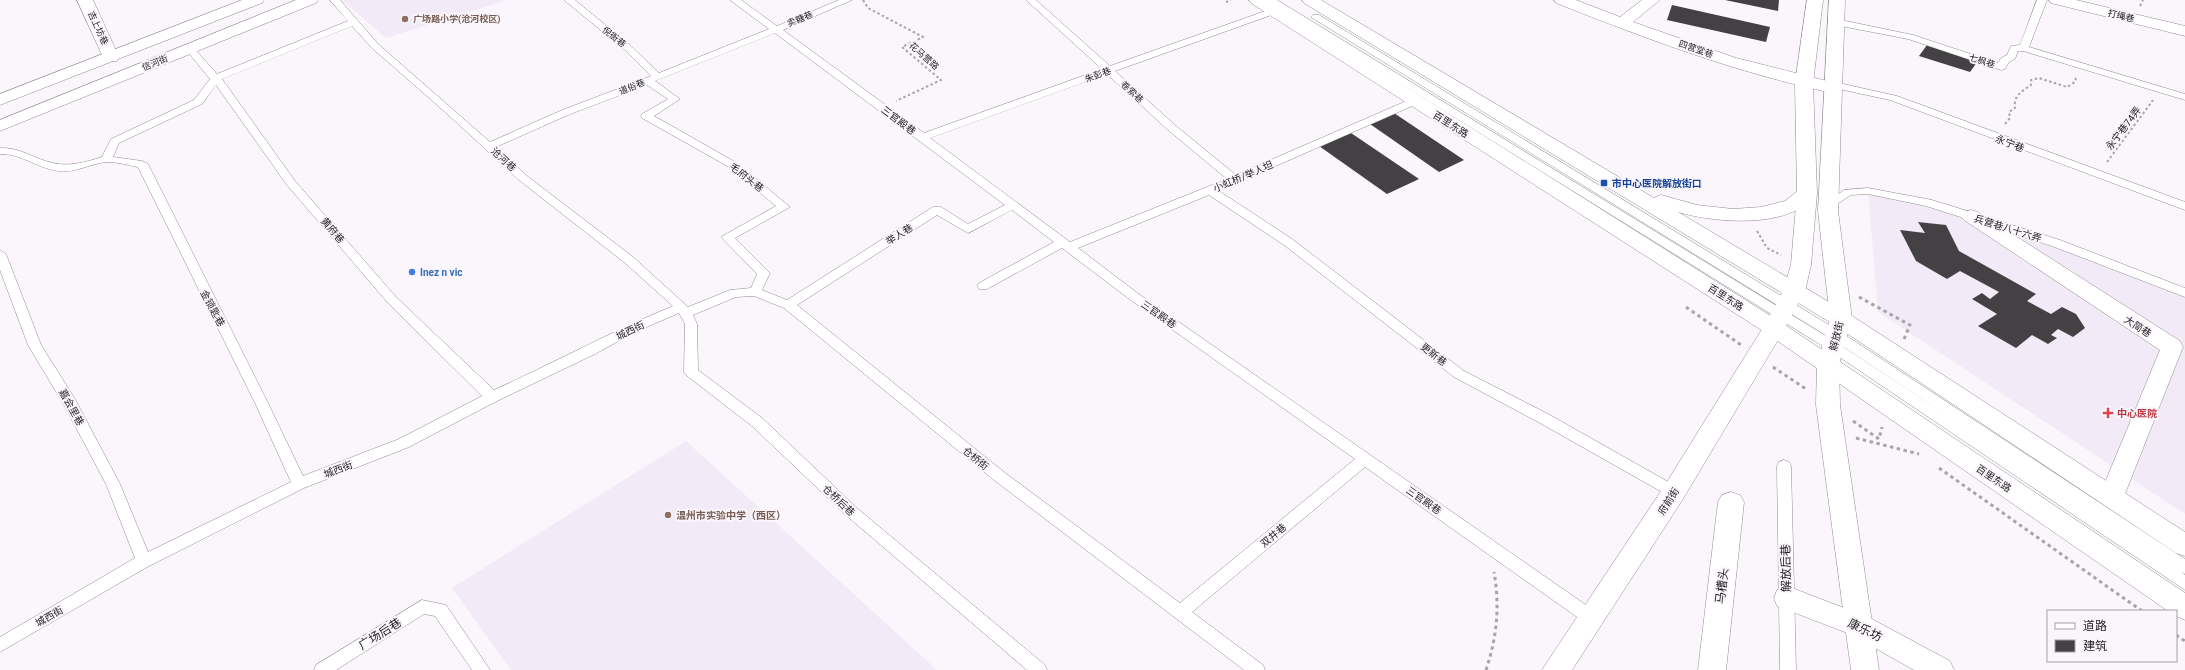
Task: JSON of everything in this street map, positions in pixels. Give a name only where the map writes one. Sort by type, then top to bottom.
[{"type":"main road","name":"吉上坊巷","points":[[85,0],[111,57]]},
{"type":"main road","points":[[0,100],[256,0]]},
{"type":"main road","name":"信河街","points":[[0,126],[310,0]]},
{"type":"main road","name":"百里东路","points":[[1310,0],[1637,195],[1784,310],[1835,342],[2185,608]]},
{"type":"main road","name":"四营堂巷","points":[[1562,0],[1732,62],[1804,83],[1833,86]]},
{"type":"main road","points":[[1622,23],[1652,0]]},
{"type":"main road","points":[[1784,310],[1800,265],[1807,193],[1804,83],[1815,0]]},
{"type":"main road","name":"解放街","points":[[1837,0],[1828,206],[1835,342],[1828,405],[1865,670]]},
{"type":"main road","name":"打绳巷","points":[[2057,0],[2185,31]]},
{"type":"main road","name":"百里东路","points":[[1272,3],[1415,101],[1784,310],[1835,342],[2112,497],[2185,545]]},
{"type":"main road","points":[[1637,195],[1696,211],[1733,215],[1761,212],[1792,206],[1807,193]]},
{"type":"main road","name":"大简巷","points":[[1971,216],[2172,348],[2112,497]]},
{"type":"main road","name":"府前街","points":[[1556,670],[1674,492],[1784,310]]},
{"type":"main road","name":"马槽头","points":[[1712,670],[1731,502]]},
{"type":"main road","name":"康乐坊","points":[[1787,598],[1860,626],[1940,670]]},
{"type":"lane","name":"沧河巷","points":[[336,0],[375,46],[489,146],[523,178],[629,260],[684,310]]},
{"type":"lane","name":"倪衙巷","points":[[569,0],[628,48],[653,79]]},
{"type":"lane","name":"三官殿巷","points":[[735,0],[884,108],[1136,298],[1590,617]]},
{"type":"lane","name":"卖糖巷","points":[[776,29],[847,0]]},
{"type":"lane","name":"卷索巷","points":[[1031,0],[1172,128],[1235,180]]},
{"type":"lane","points":[[2042,0],[2024,48],[2185,97]]},
{"type":"lane","points":[[1272,3],[1784,310]]},
{"type":"lane","name":"朱彭巷","points":[[922,137],[1109,71],[1272,3]]},
{"type":"lane","points":[[0,151],[14,150],[42,164],[71,169],[106,159],[115,141],[198,102],[216,78],[354,22]]},
{"type":"lane","name":"七枫巷","points":[[1836,22],[1910,37],[2001,67],[2005,60],[2012,57],[2014,48],[2024,48]]},
{"type":"lane","name":"道俗巷","points":[[489,146],[564,113],[776,29]]},
{"type":"lane","name":"黄府巷","points":[[190,49],[216,78],[291,182],[392,300],[492,397]]},
{"type":"lane","name":"毛府头巷","points":[[653,79],[675,99],[646,116],[733,165],[784,207],[727,237],[764,273],[755,292]]},
{"type":"lane","name":"永宁巷","points":[[1833,86],[1893,98],[2185,206]]},
{"type":"lane","name":"小虹桥/举人坦","points":[[983,286],[1066,245],[1235,180],[1415,101]]},
{"type":"lane","name":"金锁匙巷","points":[[106,159],[142,164],[206,296],[248,374],[299,484]]},
{"type":"lane","name":"更新巷","points":[[1210,190],[1288,242],[1459,374],[1545,419],[1674,492]]},
{"type":"lane","name":"兵营巷八十六弄","points":[[1828,206],[1848,192],[1868,191],[1928,203],[2056,242],[2185,293]]},
{"type":"lane","name":"举人巷","points":[[788,305],[937,210],[968,230],[1013,205]]},
{"type":"lane","name":"嘉会里巷","points":[[0,254],[35,345],[70,403],[113,484],[144,561]]},
{"type":"lane","name":"仓桥街","points":[[684,310],[734,293],[755,292],[788,305],[999,476],[1257,670]]},
{"type":"lane","name":"城西街","points":[[0,645],[144,561],[299,484],[404,443],[492,397],[590,351],[630,329],[684,310]]},
{"type":"lane","name":"仓桥后巷","points":[[684,310],[691,324],[691,372],[757,422],[853,513],[1039,670]]},
{"type":"lane","points":[[1835,342],[2185,567]]},
{"type":"lane","points":[[1835,342],[2185,583]]},
{"type":"lane","name":"双井巷","points":[[1181,612],[1365,458]]},
{"type":"lane","name":"解放后巷","points":[[1784,466],[1788,670]]},
{"type":"lane","name":"广场后巷","points":[[322,670],[422,607],[440,610],[482,670]]},
{"type":"path","name":"花马营路","points":[[863,0],[868,8],[923,37],[902,47],[941,80],[884,108]]},
{"type":"path","points":[[1226,2],[1231,0]]},
{"type":"path","points":[[2002,139],[2003,129],[2010,118],[2008,112],[2015,108],[2014,103],[2018,93],[2031,85],[2031,80],[2039,78],[2054,85],[2067,87],[2075,82],[2079,65]]},
{"type":"path","name":"永宁巷74弄","points":[[2098,175],[2151,105],[2160,89]]},
{"type":"path","points":[[1832,432],[1918,453],[1924,458]]},
{"type":"path","points":[[1937,467],[2141,610]]},
{"type":"path","points":[[1486,670],[1495,646],[1498,593],[1489,546]]},
{"type":"shaded area","name":"广场路小学(沧河校区)","points":[[342,0],[507,0],[386,38]]},
{"type":"shaded area","name":"中心医院","points":[[1868,191],[1928,203],[2056,243],[2185,293],[2185,514],[1878,312]]},
{"type":"shaded area","name":"温州市实验中学（西区）","points":[[686,441],[937,670],[511,670],[452,588]]},
{"type":"building","points":[[1725,0],[1779,0],[1778,11]]},
{"type":"building","points":[[1672,5],[1770,27],[1766,42],[1667,20]]},
{"type":"building","points":[[1927,45],[1978,61],[1970,72],[1919,56]]},
{"type":"building","points":[[1394,113],[1464,160],[1439,172],[1370,124]]},
{"type":"building","points":[[1351,133],[1419,179],[1387,194],[1319,146]]},
{"type":"building","points":[[1918,222],[1946,225],[1959,251],[2036,294],[2027,301],[2051,314],[2062,307],[2076,314],[2085,328],[2073,337],[2058,329],[2051,335],[2057,338],[2048,344],[2032,335],[2016,348],[1978,326],[1997,314],[1972,299],[1982,293],[1990,299],[1999,292],[1960,271],[1947,279],[1916,261],[1900,230],[1925,233]]},
{"type":"place","name":"广场路小学(沧河校区)","points":[[405,19]]},
{"type":"place","name":"市中心医院解放街口","points":[[1604,183]]},
{"type":"place","name":"Inez n vic","points":[[412,272]]},
{"type":"place","name":"中心医院","points":[[2108,413]]},
{"type":"place","name":"温州市实验中学（西区）","points":[[668,515]]}]
